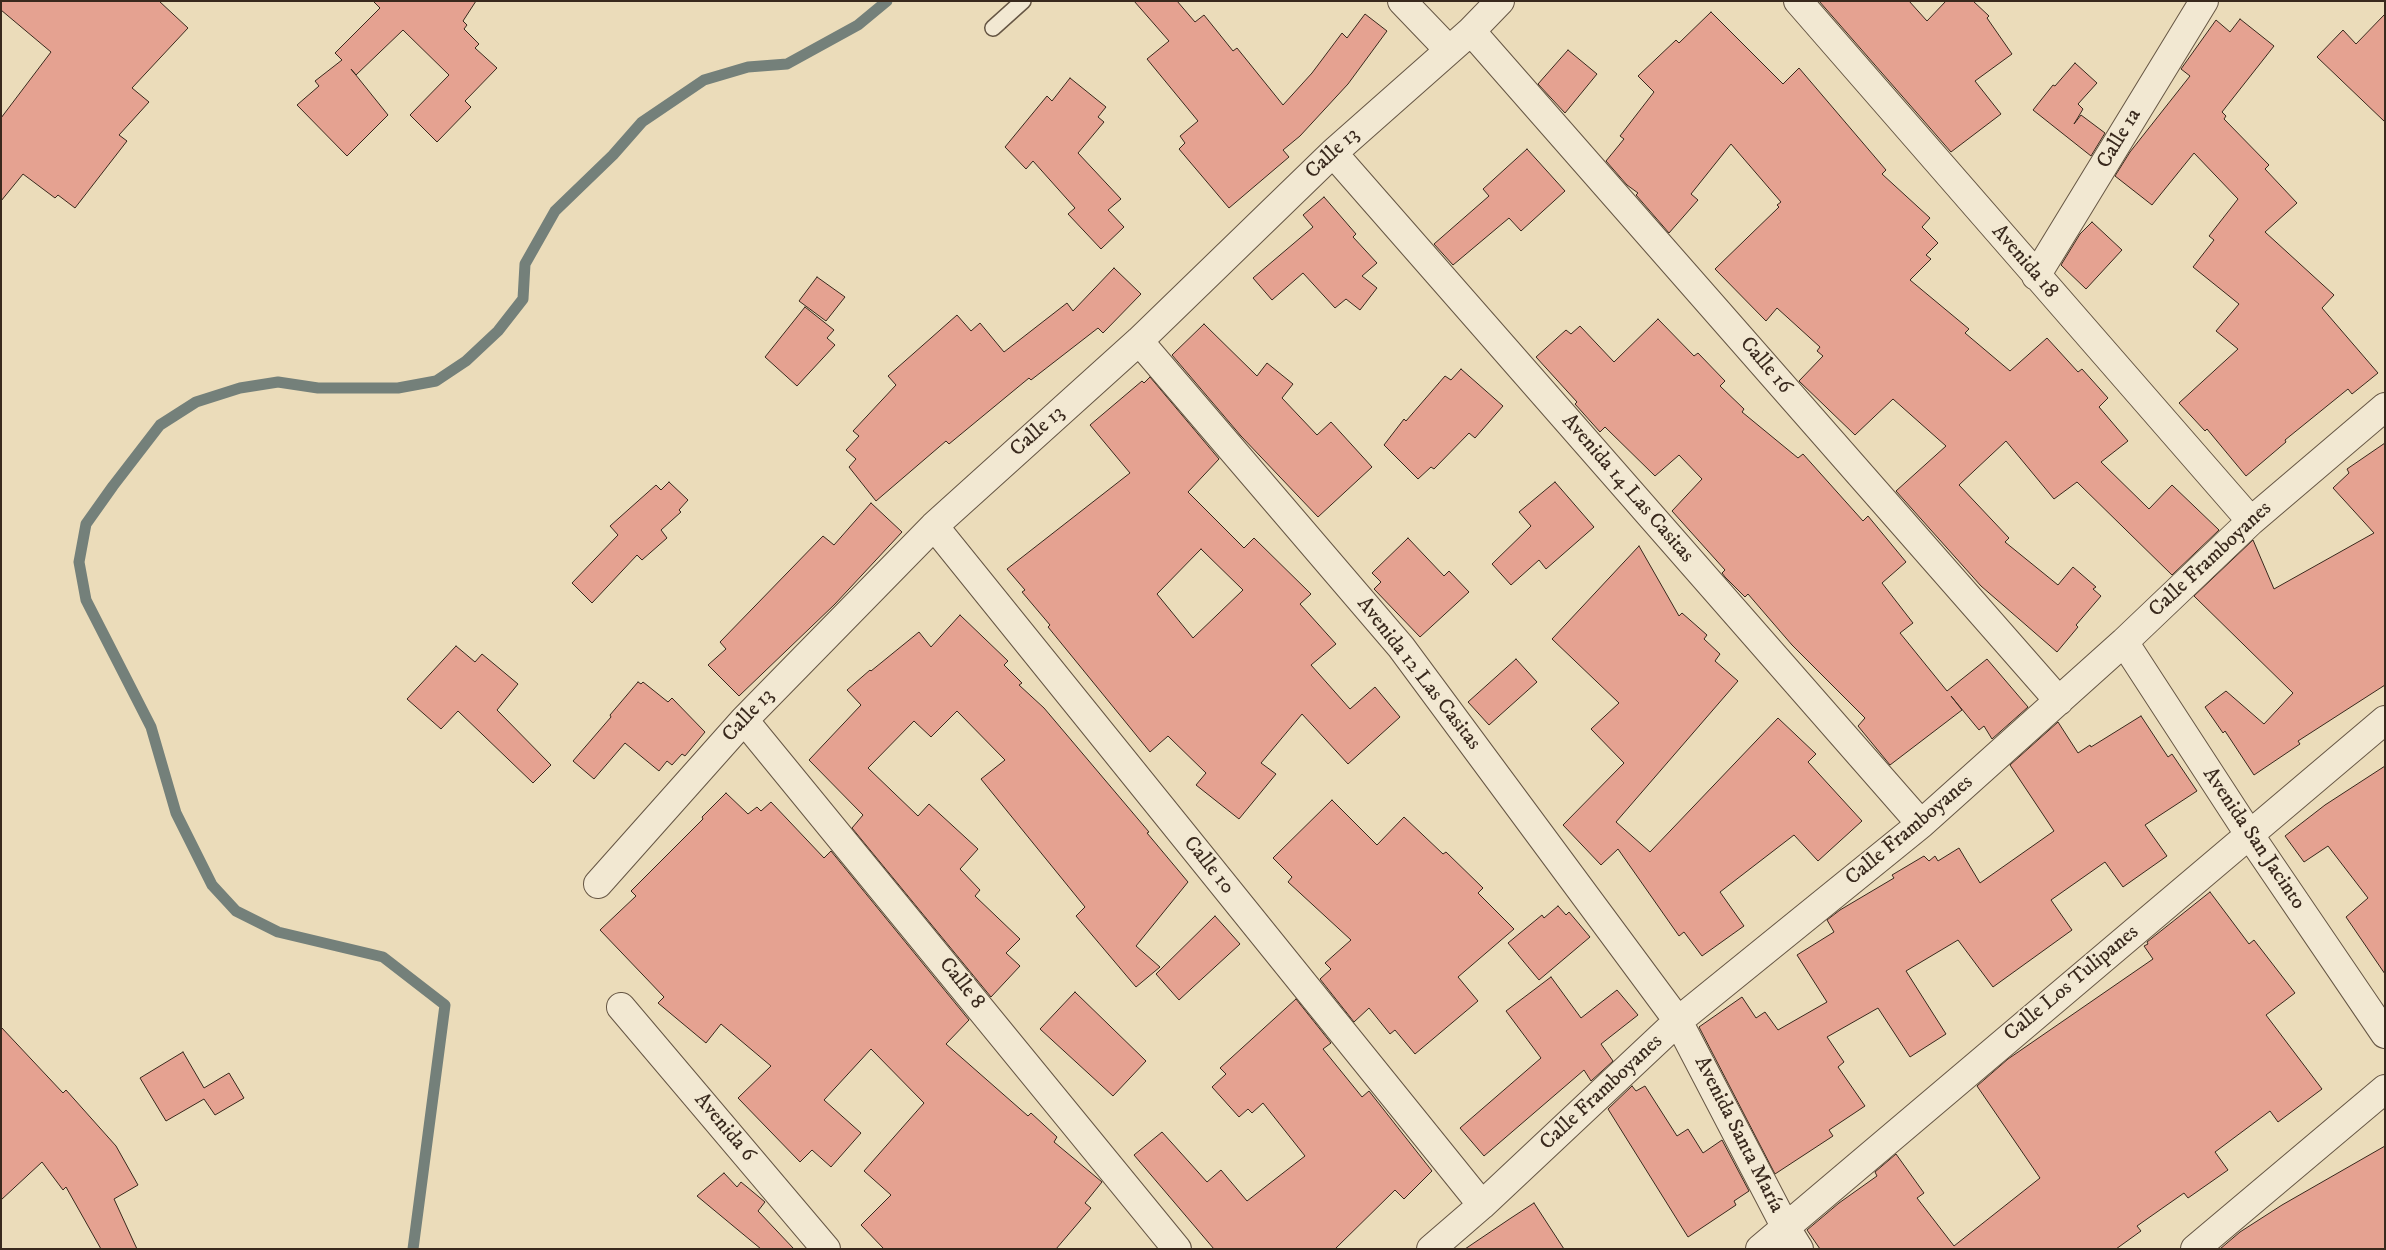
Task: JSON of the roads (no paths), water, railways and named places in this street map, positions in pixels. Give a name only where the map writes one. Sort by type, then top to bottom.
[{"type":"street","points":[[1402,1],[1448,49]]},
{"type":"street","name":"Calle 13","points":[[598,884],[744,720],[934,526],[1139,341],[1333,153],[1471,30],[1500,1]]},
{"type":"street","name":"Avenida 18","points":[[1798,1],[2036,276],[2252,521]]},
{"type":"street","name":"Calle 1a","points":[[2036,276],[2204,1]]},
{"type":"street","name":"Calle 16","points":[[1471,30],[2059,701]]},
{"type":"street","name":"Avenida 14 Las Casitas","points":[[1333,153],[1922,824]]},
{"type":"street","name":"Avenida 12 Las Casitas","points":[[1139,341],[1401,647],[1678,1021]]},
{"type":"street","name":"Calle Framboyanes","points":[[1431,1249],[1482,1205],[1678,1021],[1922,824],[2124,642],[2252,521],[2385,407]]},
{"type":"street","name":"Calle 10","points":[[934,526],[1482,1205]]},
{"type":"street","name":"Avenida San Jacinto","points":[[2124,642],[2249,834],[2385,1034]]},
{"type":"street","name":"Calle 8","points":[[744,720],[1177,1249]]},
{"type":"street","name":"Calle Los Tulipanes","points":[[1760,1249],[1792,1238],[2249,834],[2385,720]]},
{"type":"street","name":"Avenida 6","points":[[621,1007],[826,1249]]},
{"type":"street","name":"Avenida Santa María","points":[[1678,1021],[1792,1238]]},
{"type":"street","points":[[2195,1249],[2385,1089]]},
{"type":"lane","points":[[993,28],[1023,1]]},
{"type":"waterway","points":[[413,1249],[445,1005],[383,957],[278,932],[236,911],[212,885],[176,813],[151,727],[86,600],[79,562],[86,524],[160,425],[196,402],[240,388],[278,382],[318,388],[398,388],[436,381],[466,361],[498,331],[523,299],[525,264],[555,211],[613,155],[642,122],[704,80],[748,67],[787,64],[858,25],[887,1]]}]
